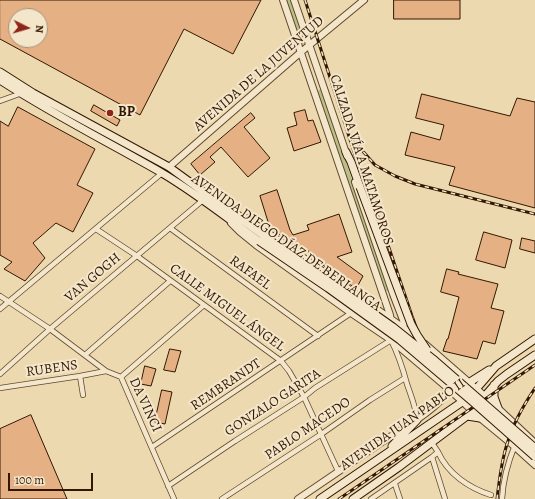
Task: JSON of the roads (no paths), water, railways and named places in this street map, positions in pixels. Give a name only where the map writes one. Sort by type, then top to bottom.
[{"type":"main road","name":"AVENIDA DIEGO DÍAZ DE BERLANGA","points":[[0,72],[30,91],[169,167],[230,216],[400,340],[535,457]]},
{"type":"main road","name":"AVENIDA DIEGO DÍAZ DE BERLANGA","points":[[0,80],[21,94],[162,173],[230,216]]},
{"type":"main road","points":[[346,152],[353,166],[410,324],[433,359]]},
{"type":"main road","name":"AVENIDA DIEGO DÍAZ DE BERLANGA","points":[[261,239],[382,318],[534,444]]},
{"type":"main road","name":"AVENIDA JUAN PABLO II","points":[[320,499],[462,402],[496,366],[535,339]]},
{"type":"main road","name":"AVENIDA JUAN PABLO II","points":[[353,499],[432,443],[467,416],[494,385],[507,374],[535,355]]},
{"type":"main road","points":[[470,382],[496,366]]},
{"type":"main road","points":[[462,402],[475,408],[498,408],[494,397],[494,385]]},
{"type":"main road","points":[[467,416],[480,418]]},
{"type":"main road","points":[[386,454],[391,446],[417,420]]},
{"type":"street","name":"CALZADA VÍA A MATAMOROS","points":[[283,0],[386,303],[391,319],[391,340]]},
{"type":"street","name":"CALZADA VÍA A MATAMOROS","points":[[294,0],[403,320],[403,328]]},
{"type":"street","name":"AVENIDA DE LA JUVENTUD","points":[[169,167],[301,52],[364,0]]},
{"type":"street","points":[[313,90],[318,85],[323,85]]},
{"type":"street","points":[[0,101],[30,91]]},
{"type":"street","points":[[0,309],[162,173]]},
{"type":"street","name":"VAN GOGH","points":[[0,374],[50,329],[203,200]]},
{"type":"street","points":[[230,216],[248,220],[420,340],[470,382],[522,430],[534,444]]},
{"type":"street","points":[[230,216],[235,228],[256,245],[391,340],[462,402]]},
{"type":"street","name":"RAFAEL","points":[[170,228],[318,336]]},
{"type":"street","name":"CALLE MIGUEL ÁNGEL","points":[[96,229],[137,256],[281,361],[289,371],[304,397],[320,435],[338,471]]},
{"type":"street","points":[[85,354],[170,280]]},
{"type":"street","name":"DA VINCI","points":[[0,296],[50,329],[106,371],[121,377],[174,499]]},
{"type":"street","points":[[121,377],[204,305]]},
{"type":"street","points":[[369,325],[376,321],[378,310]]},
{"type":"street","name":"REMBRANDT","points":[[152,447],[351,313]]},
{"type":"street","points":[[392,333],[396,329],[403,328]]},
{"type":"street","points":[[391,340],[399,335],[403,328]]},
{"type":"street","points":[[391,340],[416,411],[417,420]]},
{"type":"street","name":"GONZALO GARITA","points":[[168,486],[304,397],[315,388],[391,340]]},
{"type":"street","points":[[410,357],[416,350],[420,340]]},
{"type":"street","name":"RUBENS","points":[[0,388],[106,371]]},
{"type":"street","points":[[80,376],[83,395]]},
{"type":"street","name":"PABLO MACEDO","points":[[222,499],[405,378]]},
{"type":"street","points":[[298,499],[338,471],[417,420],[443,399],[450,390]]},
{"type":"street","points":[[475,408],[480,418],[535,465]]},
{"type":"street","points":[[502,498],[507,467],[514,446],[522,430]]},
{"type":"street","points":[[525,456],[520,447],[521,443],[525,440],[534,444]]},
{"type":"street","points":[[432,443],[444,462],[464,482],[473,488],[491,495]]},
{"type":"street","points":[[371,499],[395,484],[432,458],[438,452]]},
{"type":"street","points":[[432,458],[445,499]]},
{"type":"street","points":[[395,484],[400,499]]},
{"type":"railway","points":[[305,0],[356,158],[422,343]]},
{"type":"railway","points":[[353,137],[360,148],[375,165],[395,176],[415,184],[535,214]]},
{"type":"railway","points":[[339,499],[535,365]]},
{"type":"railway","points":[[497,499],[502,462],[510,434],[527,400],[535,388]]},
{"type":"place","name":"BP","points":[[110,113]]}]
